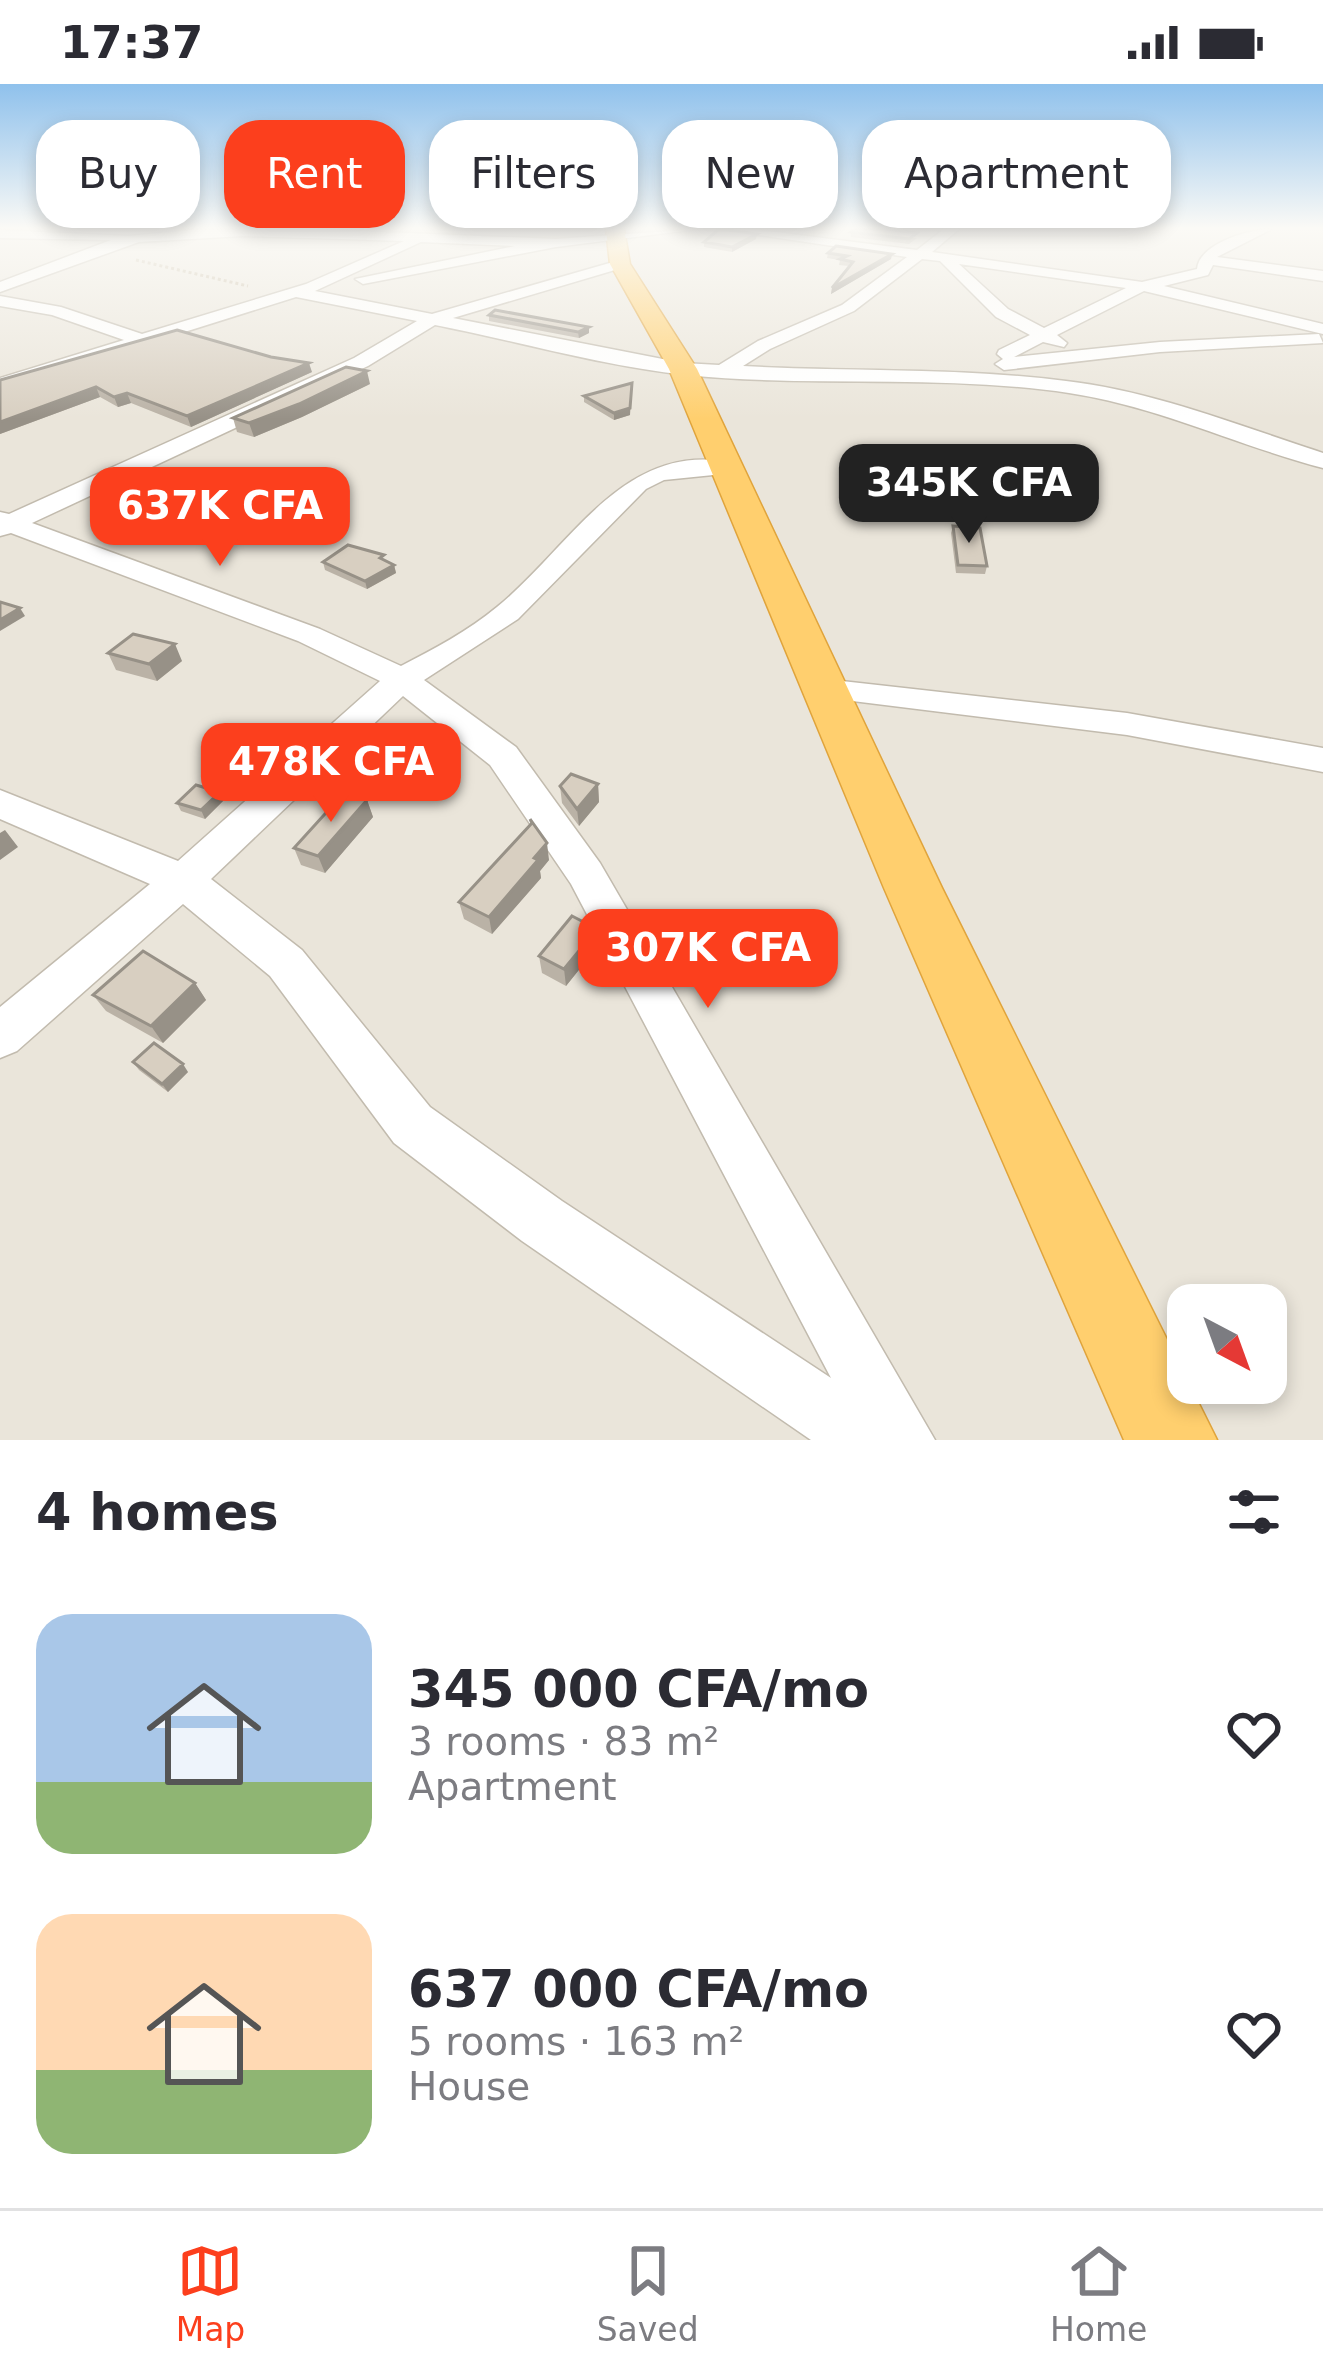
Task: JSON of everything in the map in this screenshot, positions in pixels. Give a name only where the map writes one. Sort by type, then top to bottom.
[{"type":"highway","points":[[648,292],[700,375],[725,468],[1172,1440]]},
{"type":"street","points":[[0,384],[293,292]]},
{"type":"street","points":[[317,292],[700,375],[1038,382],[1168,410],[1323,461]]},
{"type":"street","points":[[3,524],[361,362],[431,320],[513,292]]},
{"type":"street","points":[[700,375],[848,308],[868,292]]},
{"type":"street","points":[[982,292],[1002,313],[1168,410]]},
{"type":"street","points":[[982,367],[1130,292]]},
{"type":"street","points":[[1169,292],[1323,329]]},
{"type":"street","points":[[0,301],[55,311],[136,338]]},
{"type":"street","points":[[940,379],[982,367],[1077,355],[1323,339]]},
{"type":"street","points":[[0,1036],[183,880],[402,679],[454,651],[508,613],[638,484],[658,473],[688,467],[725,468]]},
{"type":"street","points":[[3,524],[309,635],[402,679],[503,756],[586,874],[792,1253],[902,1440]]},
{"type":"street","points":[[824,689],[1127,724],[1323,760]]},
{"type":"street","points":[[0,804],[183,880],[286,963],[412,1125],[542,1221],[867,1440]]},
{"type":"shaded area","points":[[0,292],[1323,292],[1323,1440],[0,1440]]},
{"type":"building","points":[[495,310],[589,327],[578,332],[489,315]]},
{"type":"building","points":[[177,330],[309,363],[187,416],[127,393],[114,397],[96,387],[0,422],[0,380]]},
{"type":"building","points":[[346,367],[367,371],[249,423],[233,418]]},
{"type":"building","points":[[632,383],[630,408],[614,413],[584,396]]},
{"type":"building","points":[[953,526],[980,528],[987,566],[958,565]]},
{"type":"building","points":[[348,545],[384,555],[380,558],[394,565],[365,581],[323,562]]},
{"type":"building","points":[[0,602],[20,608],[0,620]]},
{"type":"building","points":[[133,634],[175,644],[149,664],[108,653]]},
{"type":"building","points":[[571,774],[598,784],[577,809],[560,786]]},
{"type":"building","points":[[196,785],[220,792],[201,810],[177,803]]},
{"type":"building","points":[[344,793],[367,800],[318,856],[294,848]]},
{"type":"building","points":[[530,819],[547,843],[534,858],[538,860],[489,917],[459,902],[532,823]]},
{"type":"building","points":[[572,916],[597,929],[564,969],[539,956]]},
{"type":"building","points":[[143,951],[195,983],[151,1026],[93,995]]},
{"type":"building","points":[[154,1043],[183,1064],[162,1084],[133,1062]]}]
